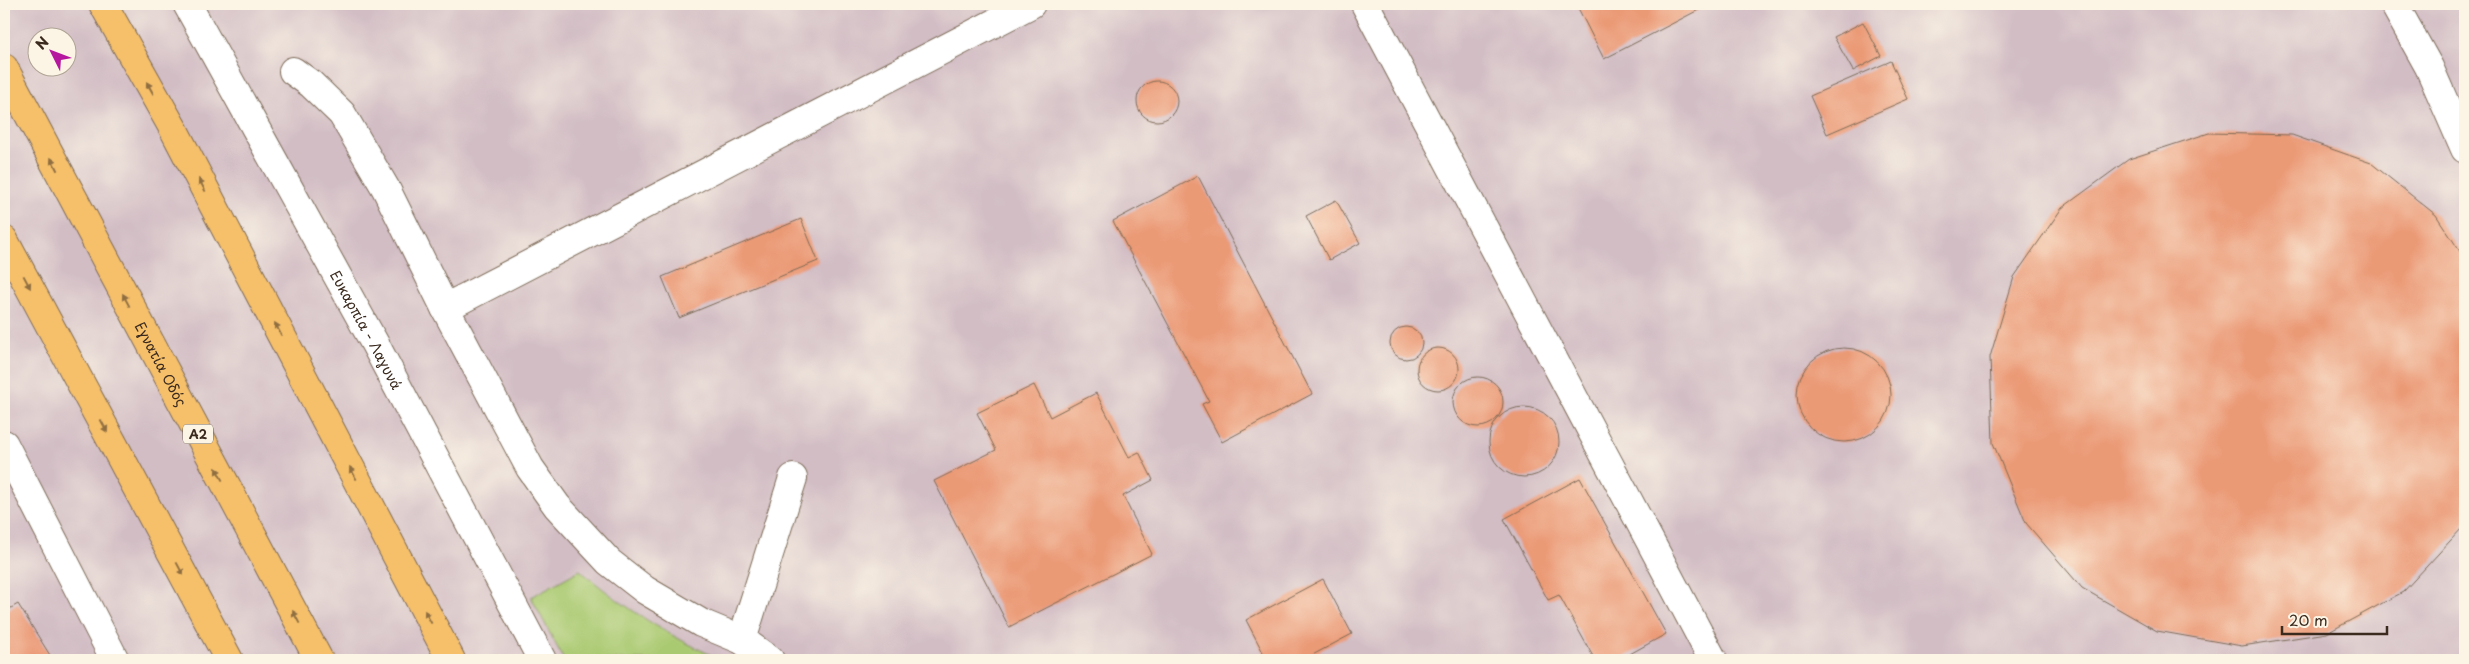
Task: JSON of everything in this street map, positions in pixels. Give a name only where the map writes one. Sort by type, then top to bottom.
[{"type":"highway","points":[[103,4],[174,130],[451,660]]},
{"type":"highway","name":"Εγνατία Οδός","points":[[4,68],[319,660]]},
{"type":"highway","points":[[4,240],[229,660]]},
{"type":"street","name":"Ευκαρπία - Λαγυνά","points":[[187,4],[376,344],[542,660]]},
{"type":"street","points":[[445,308],[1031,4]]},
{"type":"street","points":[[1365,4],[1713,660]]},
{"type":"street","points":[[2394,4],[2429,67],[2465,149]]},
{"type":"street","points":[[293,71],[342,114],[386,188],[445,308],[530,468],[571,522],[609,562],[645,590],[701,623],[742,640],[770,660]]},
{"type":"street","points":[[4,444],[115,660]]},
{"type":"street","points":[[742,640],[793,478]]},
{"type":"shaded area","points":[[4,4],[2465,4],[2465,660],[4,660]]},
{"type":"green space","points":[[580,570],[612,596],[648,621],[704,652],[723,660],[564,660],[531,597]]},
{"type":"building","points":[[1576,4],[1710,4],[1604,59]]},
{"type":"building","points":[[1863,22],[1881,56],[1853,71],[1834,37]]},
{"type":"building","points":[[1891,61],[1908,99],[1827,134],[1810,96]]},
{"type":"building","points":[[1157,81],[1171,87],[1177,101],[1171,115],[1157,121],[1143,115],[1137,101],[1143,87]]},
{"type":"building","points":[[2209,133],[2292,135],[2371,163],[2436,215],[2465,259],[2465,519],[2462,528],[2403,592],[2327,633],[2242,646],[2157,631],[2082,588],[2026,523],[1993,443],[1990,357],[2014,277],[2062,208],[2129,159]]},
{"type":"building","points":[[1198,176],[1312,394],[1222,442],[1202,404],[1209,401],[1113,221]]},
{"type":"building","points":[[1336,200],[1360,243],[1329,260],[1306,216]]},
{"type":"building","points":[[801,219],[818,261],[679,318],[662,277]]},
{"type":"building","points":[[1406,327],[1412,328],[1417,332],[1421,337],[1421,349],[1417,354],[1412,358],[1406,359],[1400,358],[1395,354],[1391,349],[1390,343],[1391,337],[1395,332],[1400,328]]},
{"type":"building","points":[[1438,348],[1453,354],[1459,369],[1453,384],[1438,390],[1423,384],[1417,369],[1423,354]]},
{"type":"building","points":[[1844,348],[1862,352],[1877,362],[1887,377],[1891,395],[1887,413],[1877,428],[1862,438],[1844,442],[1826,438],[1811,428],[1801,413],[1797,395],[1801,377],[1811,362],[1826,352]]},
{"type":"building","points":[[1478,377],[1487,379],[1498,388],[1503,402],[1501,411],[1492,422],[1478,427],[1469,425],[1458,416],[1453,402],[1455,393],[1464,382]]},
{"type":"building","points":[[1034,385],[1050,417],[1096,393],[1129,457],[1139,452],[1153,480],[1123,496],[1152,554],[1009,627],[934,481],[996,450],[977,413]]},
{"type":"building","points":[[1524,407],[1543,413],[1553,423],[1559,442],[1553,461],[1543,471],[1524,477],[1505,471],[1495,461],[1489,442],[1495,423],[1505,413]]},
{"type":"building","points":[[1580,478],[1666,634],[1619,660],[1595,660],[1559,595],[1548,600],[1504,519]]},
{"type":"building","points":[[1323,579],[1352,634],[1303,660],[1267,660],[1246,620]]},
{"type":"building","points":[[18,604],[53,660],[4,660],[4,612]]}]
